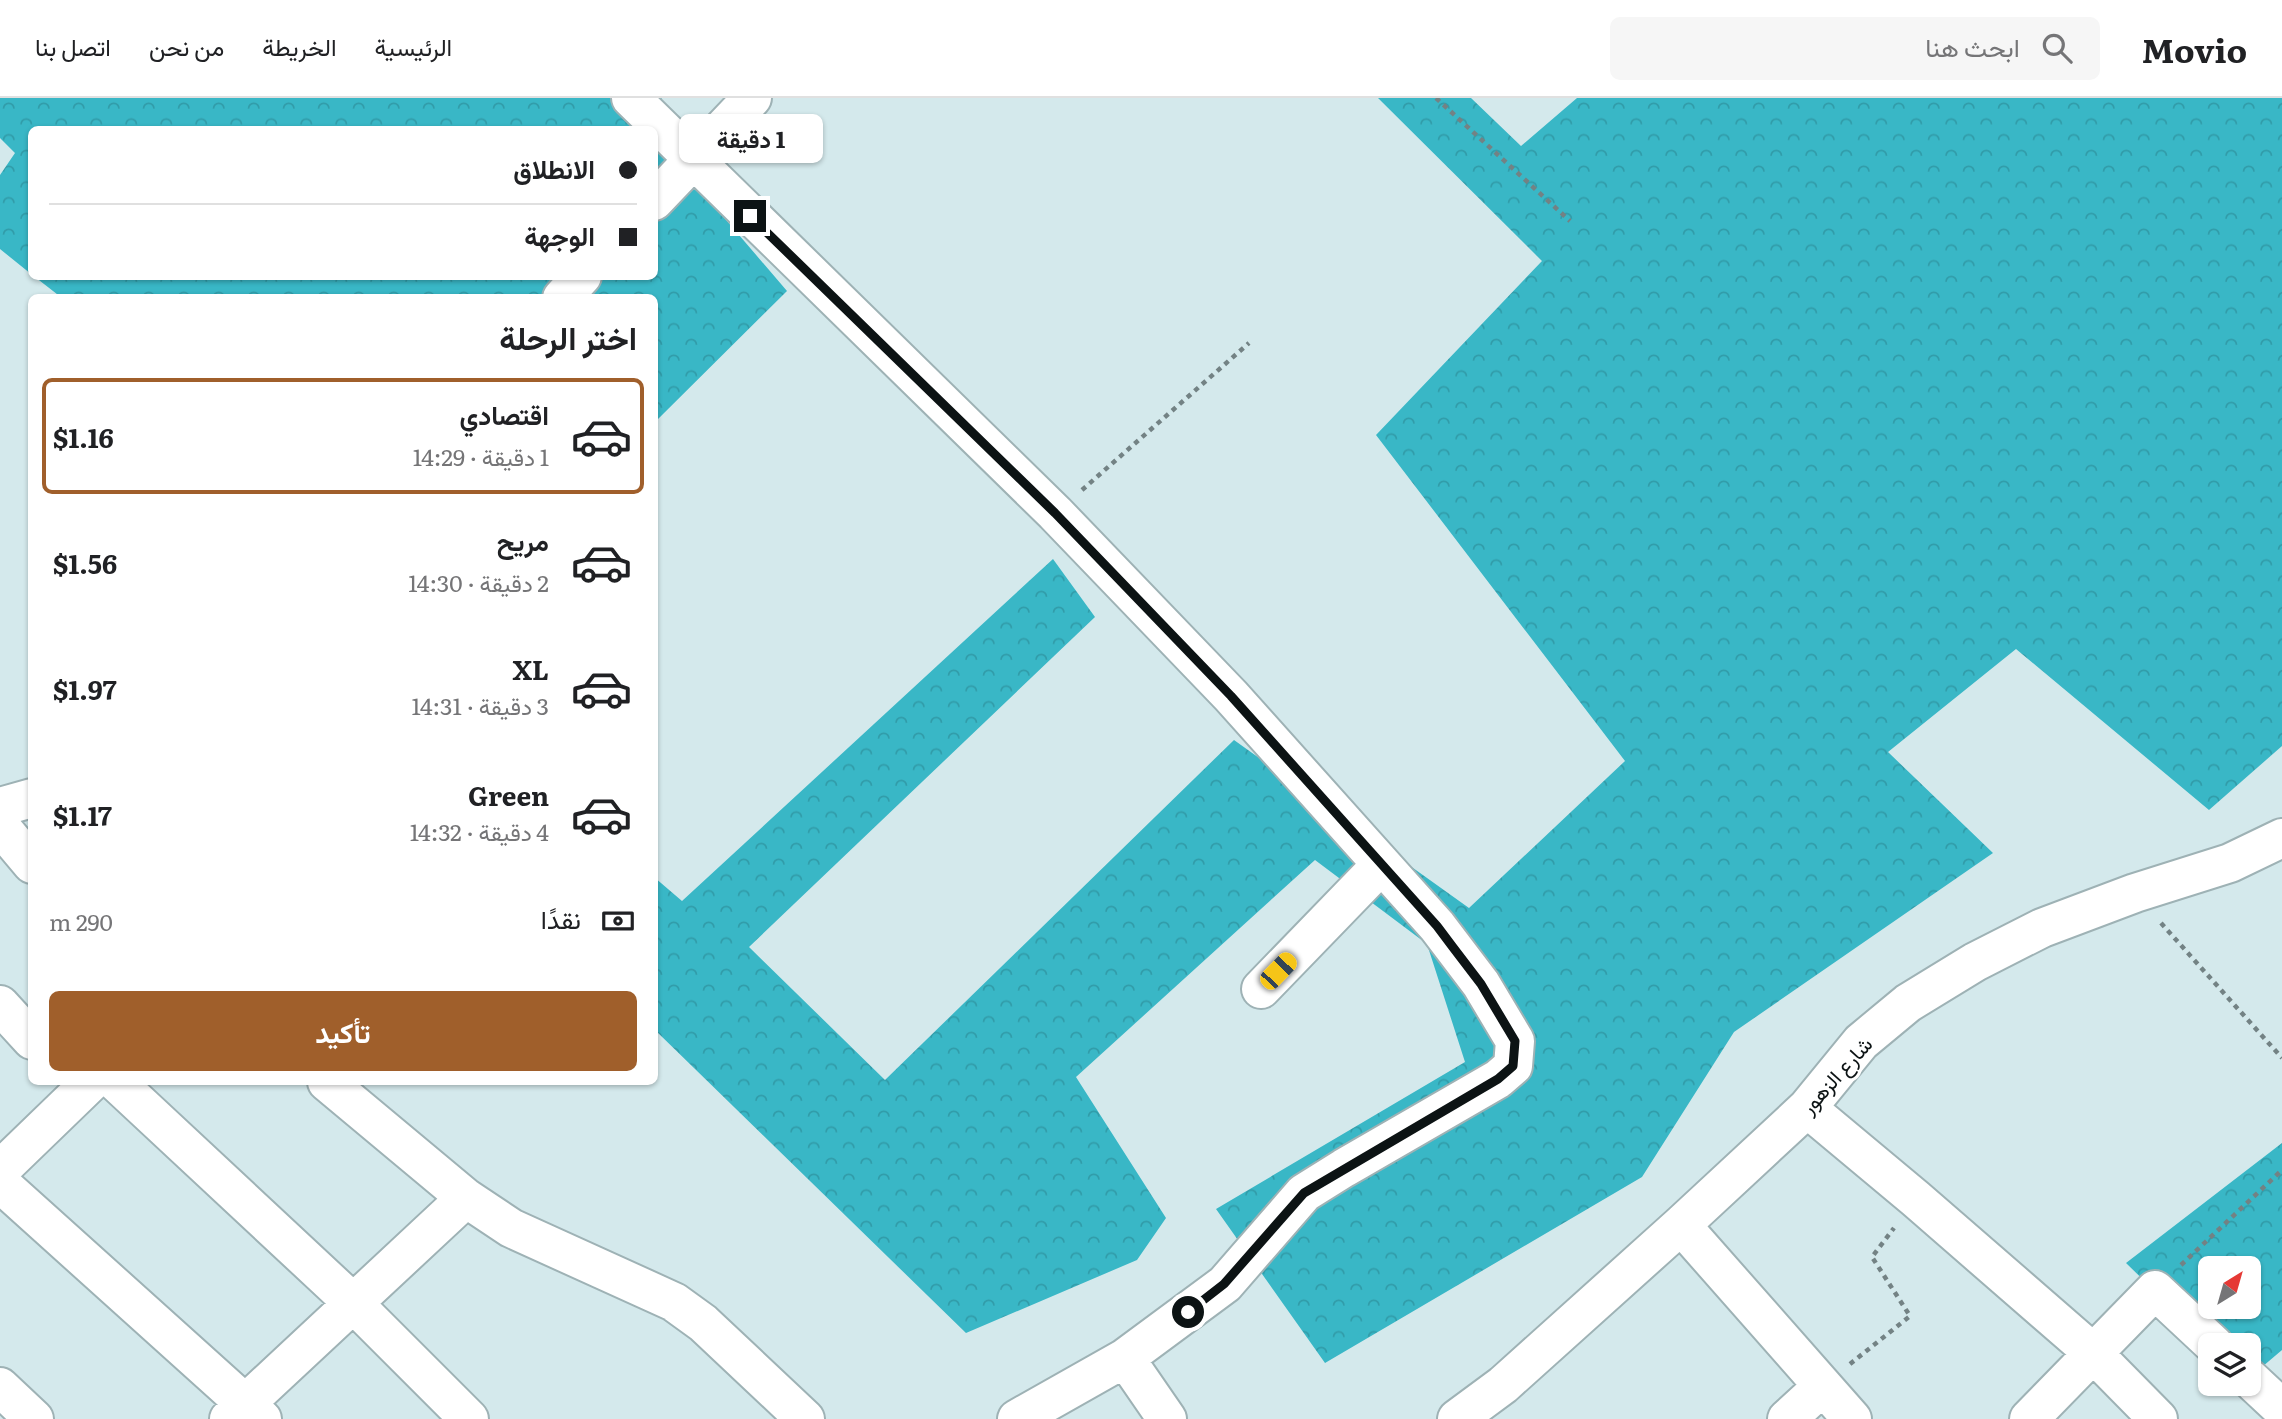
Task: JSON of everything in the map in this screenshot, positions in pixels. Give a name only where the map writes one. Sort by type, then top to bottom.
[{"type":"street","points":[[631,98],[1055,513],[1231,696],[1437,926],[1481,984],[1515,1041],[1513,1066],[1498,1079],[1304,1193],[1224,1284],[1125,1358],[1017,1419]]},
{"type":"street","points":[[658,197],[752,98]]},
{"type":"street","points":[[566,294],[578,280]]},
{"type":"street","points":[[0,807],[28,799]]},
{"type":"street","points":[[0,826],[28,859]]},
{"type":"street","name":"شارع الزهور","points":[[1457,1419],[1503,1385],[1681,1225],[1807,1108],[1861,1042],[1908,1003],[1975,961],[2042,928],[2134,893],[2230,863],[2282,838]]},
{"type":"street","points":[[1261,989],[1381,865]]},
{"type":"street","points":[[0,1005],[28,1036]]},
{"type":"street","points":[[0,1170],[80,1085]]},
{"type":"street","points":[[119,1085],[352,1303],[469,1419]]},
{"type":"street","points":[[331,1085],[466,1198],[511,1228],[690,1312],[805,1419]]},
{"type":"street","points":[[1807,1108],[2092,1352],[2158,1419]]},
{"type":"street","points":[[0,1183],[245,1414],[352,1303],[466,1198]]},
{"type":"street","points":[[1681,1225],[1852,1419]]},
{"type":"street","points":[[2029,1419],[2155,1290],[2201,1333]]},
{"type":"street","points":[[1125,1358],[1167,1419]]},
{"type":"street","points":[[1787,1419],[1823,1386]]},
{"type":"street","points":[[0,1387],[34,1419]]},
{"type":"street","points":[[2261,1389],[2280,1407]]},
{"type":"path","points":[[1436,98],[1570,221]]},
{"type":"path","points":[[1055,513],[1249,343]]},
{"type":"path","points":[[2134,893],[2282,1058]]},
{"type":"path","points":[[2155,1290],[2282,1170]]},
{"type":"path","points":[[1823,1386],[1910,1316],[1872,1257],[1916,1199]]},
{"type":"green space","points":[[0,98],[662,98],[640,120],[645,126],[28,126],[28,272],[0,249],[0,175],[15,153],[0,138]]},
{"type":"green space","points":[[1378,98],[1471,98],[1521,146],[1577,98],[2282,98],[2282,746],[2209,810],[2016,649],[1888,752],[1993,853],[1734,1032],[1642,1177],[1325,1363],[1216,1209],[1465,1062],[1427,944],[1315,860],[1076,1077],[1166,1218],[1137,1260],[966,1333],[658,1033],[658,880],[682,901],[1053,559],[1095,617],[749,947],[885,1080],[1234,740],[1469,908],[1625,761],[1376,435],[1542,261]]},
{"type":"green space","points":[[658,140],[787,291],[658,419],[658,294],[57,294],[39,280],[658,280]]},
{"type":"green space","points":[[2282,1143],[2282,1350],[2261,1368],[2261,1333],[2198,1333],[2126,1263]]},
{"type":"route","points":[[750,216],[1055,513],[1231,696],[1437,926],[1481,984],[1515,1041],[1513,1066],[1498,1079],[1304,1193],[1224,1284],[1188,1312]]}]
